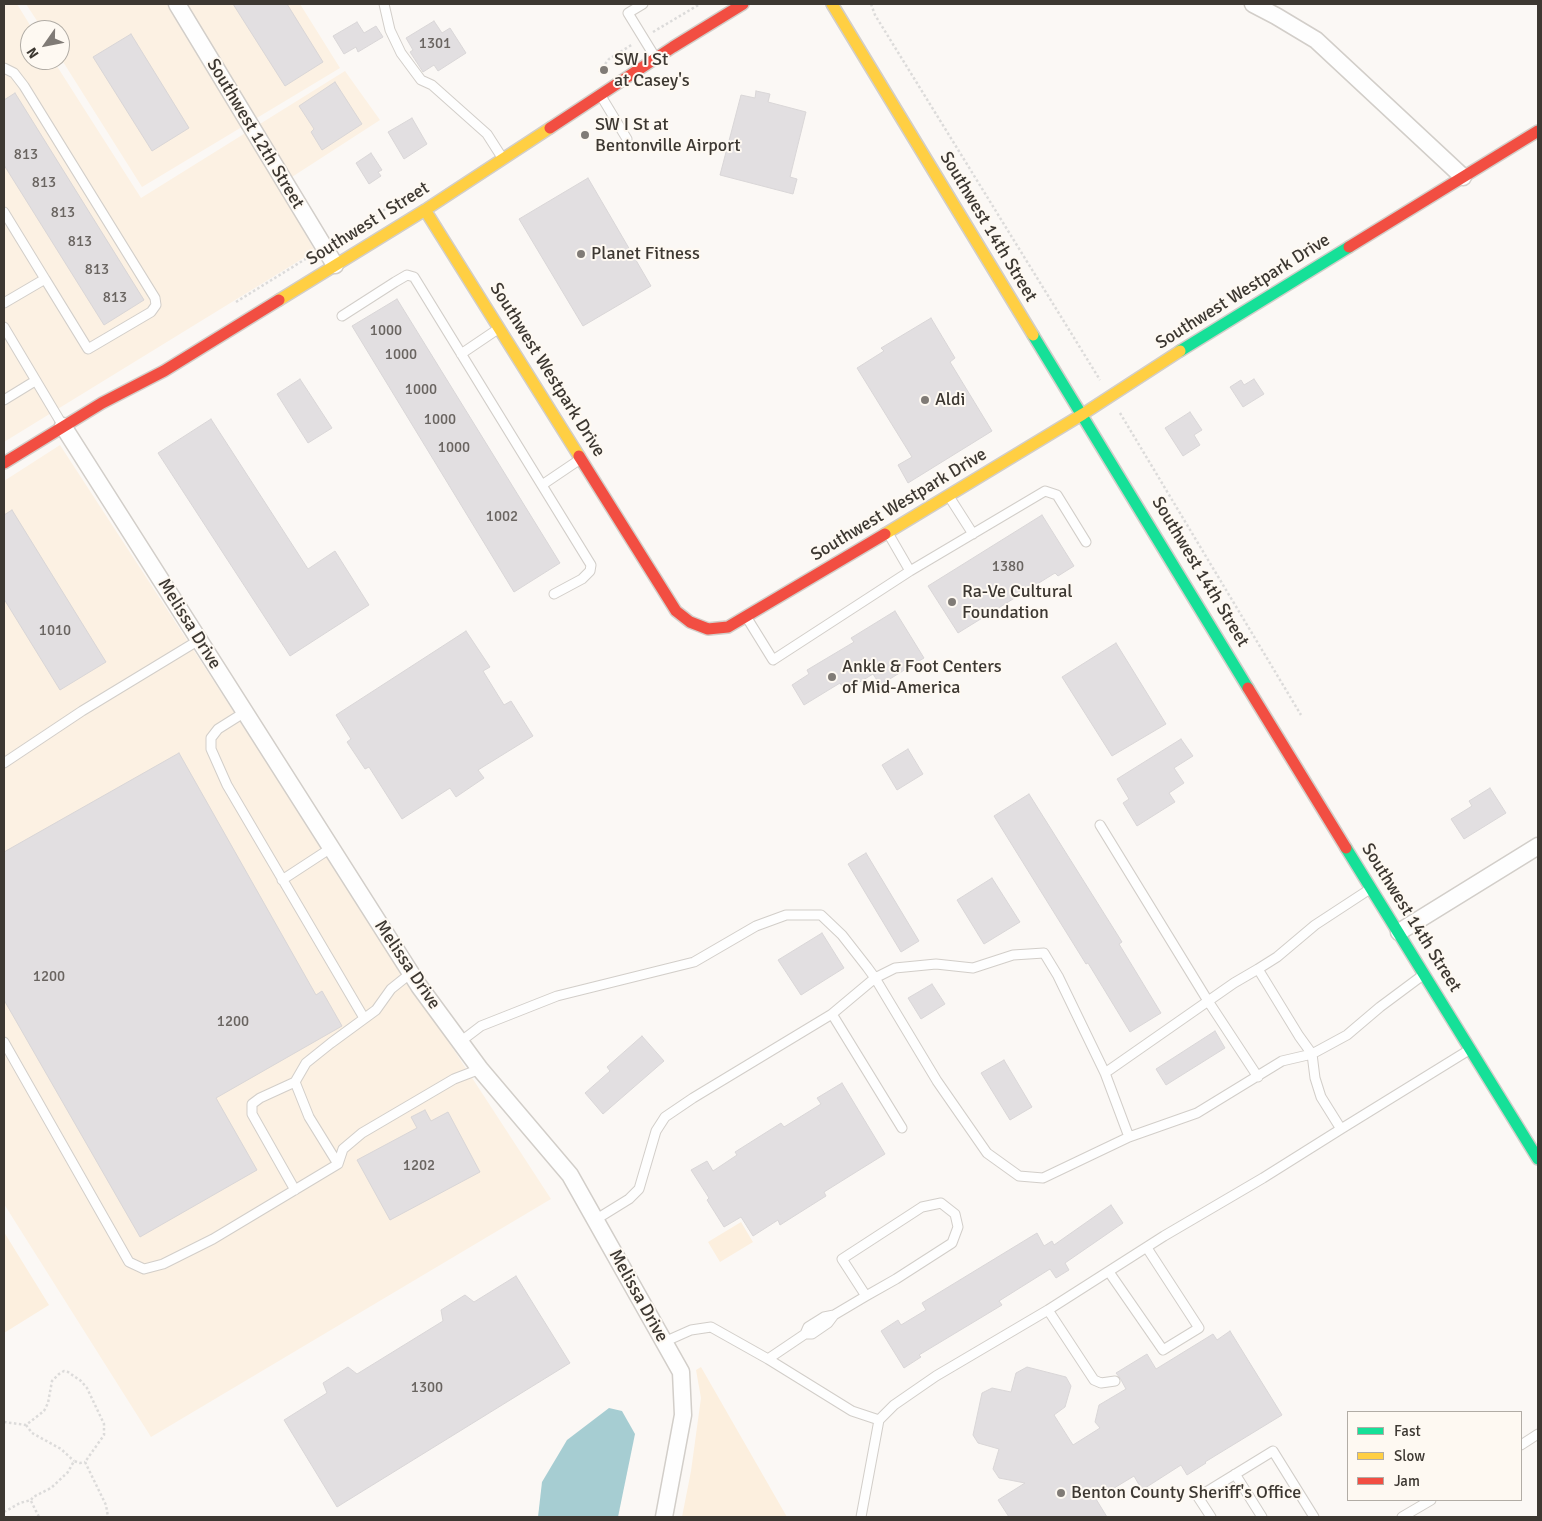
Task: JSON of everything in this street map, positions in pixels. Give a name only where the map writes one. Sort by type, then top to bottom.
[{"type":"main road","name":"Southwest I Street","points":[[4,463],[102,403],[164,370],[425,210],[743,4]]},
{"type":"main road","name":"Southwest 14th Street","points":[[832,4],[1538,1159]]},
{"type":"main road","name":"Southwest Westpark Drive","points":[[425,210],[676,611],[690,622],[708,629],[728,627],[950,497],[1192,343],[1538,131]]},
{"type":"street","name":"Southwest 12th Street","points":[[177,4],[335,265]]},
{"type":"street","points":[[1253,4],[1316,40],[1463,177]]},
{"type":"street","name":"Melissa Drive","points":[[63,426],[411,974],[480,1069],[570,1175],[681,1372],[683,1415],[664,1517]]},
{"type":"street","points":[[1399,932],[1538,846]]},
{"type":"lane","points":[[384,4],[390,30],[401,53],[421,80],[432,85],[487,134],[503,160]]},
{"type":"lane","points":[[643,4],[628,13],[656,59]]},
{"type":"lane","points":[[4,68],[14,73],[24,86],[155,298],[156,305],[151,312],[88,349],[4,212]]},
{"type":"lane","points":[[601,95],[627,139]]},
{"type":"lane","points":[[342,316],[407,275],[414,277],[591,565],[590,571],[582,579],[554,594]]},
{"type":"lane","points":[[4,303],[45,279]]},
{"type":"lane","points":[[4,327],[63,426]]},
{"type":"lane","points":[[461,354],[500,328]]},
{"type":"lane","points":[[4,400],[35,380]]},
{"type":"lane","points":[[542,485],[581,458]]},
{"type":"lane","points":[[746,616],[773,660],[910,571],[1045,491],[1057,495],[1086,542]]},
{"type":"lane","points":[[950,497],[973,534]]},
{"type":"lane","points":[[888,533],[910,571]]},
{"type":"lane","points":[[4,763],[82,711],[199,640]]},
{"type":"lane","points":[[245,712],[218,729],[211,738],[211,750],[227,785],[364,1018]]},
{"type":"lane","points":[[1100,825],[1208,1001],[1258,1077]]},
{"type":"lane","points":[[282,880],[331,848]]},
{"type":"lane","points":[[1105,1073],[1234,983],[1277,957],[1315,925],[1372,888]]},
{"type":"lane","points":[[460,1042],[482,1026],[557,996],[694,962],[756,926],[786,915],[821,916],[842,935],[867,966],[937,1081],[987,1153],[1019,1176],[1043,1178],[1129,1137],[1197,1114],[1282,1061],[1312,1054],[1347,1035],[1405,987],[1425,974]]},
{"type":"lane","points":[[595,1220],[629,1199],[639,1188],[656,1131],[665,1117],[832,1014],[875,978],[895,968],[936,964],[973,968],[1013,955],[1044,953],[1058,976],[1105,1073],[1129,1137]]},
{"type":"lane","points":[[1258,969],[1312,1054],[1315,1078],[1321,1097],[1341,1129]]},
{"type":"lane","points":[[295,1190],[252,1114],[252,1104],[260,1098],[295,1082],[306,1063],[376,1010],[391,989],[411,974]]},
{"type":"lane","points":[[832,1014],[902,1128]]},
{"type":"lane","points":[[4,1042],[129,1262],[144,1269],[162,1264],[213,1239],[338,1164],[343,1149],[362,1133],[454,1079],[480,1069]]},
{"type":"lane","points":[[860,1517],[879,1420],[894,1405],[936,1376],[1048,1310],[1164,1236],[1263,1178],[1471,1049]]},
{"type":"lane","points":[[295,1082],[309,1117],[338,1164]]},
{"type":"lane","points":[[768,1359],[806,1334],[812,1334],[828,1323],[834,1315],[866,1296],[952,1243],[958,1227],[955,1214],[941,1203],[922,1208],[842,1258],[866,1296]]},
{"type":"lane","points":[[1109,1272],[1163,1350],[1199,1328],[1147,1248]]},
{"type":"lane","points":[[1048,1310],[1094,1380],[1102,1383],[1115,1382]]},
{"type":"lane","points":[[664,1342],[691,1330],[711,1327],[768,1359],[852,1411],[879,1420]]},
{"type":"lane","points":[[1522,1444],[1538,1434]]},
{"type":"lane","points":[[1210,1517],[1198,1497],[1273,1451],[1314,1517]]},
{"type":"lane","points":[[1235,1474],[1262,1517]]},
{"type":"lane","points":[[1402,1517],[1429,1501]]},
{"type":"path","points":[[674,20],[700,4]]},
{"type":"path","points":[[871,4],[881,24],[1101,382]]},
{"type":"path","points":[[1119,412],[1302,715]]},
{"type":"path","points":[[4,1422],[26,1425],[32,1432],[61,1449],[74,1461],[80,1463],[85,1462],[104,1435],[104,1424],[87,1388],[74,1374],[64,1371],[52,1381],[47,1408],[26,1425]]},
{"type":"path","points":[[4,1512],[20,1503],[31,1500],[33,1497],[51,1488],[68,1472],[74,1461]]},
{"type":"path","points":[[85,1462],[106,1505],[108,1517]]},
{"type":"path","points":[[31,1500],[39,1517]]},
{"type":"shaded area","points":[[4,4],[17,4],[27,20],[20,20],[20,70],[59,70],[141,198],[345,71],[380,120],[278,186],[315,251],[4,442]]},
{"type":"shaded area","points":[[26,4],[300,4],[340,68],[142,187],[68,70],[70,70],[70,20],[36,20]]},
{"type":"shaded area","points":[[60,445],[551,1199],[151,1437],[4,1204],[4,481]]},
{"type":"shaded area","points":[[741,1222],[753,1242],[720,1262],[708,1242]]},
{"type":"shaded area","points":[[4,1232],[49,1305],[4,1333]]},
{"type":"shaded area","points":[[701,1367],[787,1517],[682,1517],[691,1471],[701,1398],[696,1370]]},
{"type":"water","points":[[609,1408],[622,1411],[635,1434],[618,1517],[538,1517],[542,1482],[567,1440]]},
{"type":"building","points":[[233,4],[287,4],[323,62],[285,86]]},
{"type":"building","points":[[434,21],[442,33],[450,28],[466,53],[438,71],[434,65],[423,72],[410,52],[413,50],[406,38]]},
{"type":"building","points":[[357,22],[364,33],[376,26],[383,37],[358,52],[356,47],[344,54],[333,36]]},
{"type":"building","points":[[131,34],[189,128],[152,151],[93,57]]},
{"type":"building","points":[[335,82],[362,124],[322,150],[311,132],[314,129],[299,106]]},
{"type":"building","points":[[756,91],[770,94],[768,102],[806,112],[790,177],[797,179],[793,194],[720,175],[741,95],[755,98]]},
{"type":"building","points":[[15,93],[144,300],[104,325],[4,165],[4,100]]},
{"type":"building","points":[[412,118],[427,144],[404,159],[388,132]]},
{"type":"building","points":[[371,153],[382,170],[378,172],[381,176],[369,184],[356,163]]},
{"type":"building","points":[[588,178],[651,286],[583,326],[519,219]]},
{"type":"building","points":[[397,299],[560,563],[514,592],[352,326]]},
{"type":"building","name":"Aldi","points":[[931,318],[955,358],[950,362],[992,431],[908,483],[898,465],[912,457],[857,368],[884,351],[881,348]]},
{"type":"building","points":[[300,379],[332,428],[308,443],[277,394]]},
{"type":"building","points":[[1254,379],[1264,394],[1243,407],[1230,387],[1241,380],[1244,385]]},
{"type":"building","points":[[1190,412],[1202,430],[1194,435],[1200,445],[1183,456],[1165,428]]},
{"type":"building","points":[[211,419],[308,569],[335,551],[369,605],[290,656],[158,453]]},
{"type":"building","points":[[12,510],[106,662],[60,690],[4,599],[4,515]]},
{"type":"building","points":[[1042,515],[1074,566],[1058,576],[1055,573],[958,633],[928,586]]},
{"type":"building","points":[[895,611],[924,658],[880,685],[873,674],[845,691],[840,683],[804,705],[792,685],[809,674],[807,670],[854,642],[851,638]]},
{"type":"building","points":[[466,631],[490,667],[483,671],[504,705],[511,701],[533,736],[478,770],[484,778],[456,797],[450,788],[402,819],[369,767],[365,769],[347,742],[351,739],[336,715]]},
{"type":"building","points":[[1116,643],[1166,724],[1112,756],[1062,677]]},
{"type":"building","points":[[1181,739],[1193,756],[1174,768],[1184,783],[1169,793],[1175,802],[1137,826],[1123,803],[1129,799],[1117,779]]},
{"type":"building","points":[[908,749],[923,774],[897,790],[882,765]]},
{"type":"building","points":[[179,753],[316,995],[322,991],[342,1026],[216,1098],[257,1170],[140,1237],[4,1000],[4,852]]},
{"type":"building","points":[[1490,788],[1506,813],[1464,839],[1451,819],[1472,806],[1469,801]]},
{"type":"building","points":[[1029,794],[1122,942],[1119,944],[1161,1013],[1130,1032],[994,816]]},
{"type":"building","points":[[866,853],[919,941],[901,952],[848,864]]},
{"type":"building","points":[[992,878],[1020,922],[984,944],[957,900]]},
{"type":"building","points":[[822,933],[844,968],[801,995],[778,960]]},
{"type":"building","points":[[932,984],[945,1004],[921,1019],[908,998]]},
{"type":"building","points":[[1215,1031],[1225,1048],[1166,1085],[1156,1069]]},
{"type":"building","points":[[642,1036],[664,1061],[603,1114],[585,1093],[610,1071],[607,1067]]},
{"type":"building","points":[[1004,1060],[1032,1107],[1010,1120],[981,1073]]},
{"type":"building","points":[[842,1083],[885,1154],[824,1192],[826,1196],[780,1225],[778,1220],[753,1236],[741,1217],[724,1227],[707,1200],[709,1198],[691,1170],[707,1161],[713,1171],[737,1155],[735,1152],[781,1123],[784,1127],[821,1104],[817,1098]]},
{"type":"building","points":[[425,1110],[431,1121],[448,1112],[480,1172],[390,1220],[357,1160],[417,1128],[411,1117]]},
{"type":"building","points":[[1111,1205],[1123,1223],[1065,1263],[1069,1270],[1056,1278],[1050,1269],[999,1301],[1002,1305],[919,1355],[921,1357],[904,1368],[881,1331],[898,1320],[901,1325],[926,1310],[922,1303],[1037,1233],[1044,1246],[1052,1241],[1054,1245]]},
{"type":"building","points":[[516,1276],[570,1363],[337,1507],[284,1420],[327,1393],[323,1383],[348,1367],[357,1374],[443,1321],[441,1310],[465,1295],[474,1302]]},
{"type":"building","points":[[1230,1331],[1282,1415],[1187,1475],[1181,1465],[1142,1490],[1134,1476],[1096,1499],[1107,1517],[1009,1517],[998,1500],[1025,1483],[999,1478],[993,1469],[999,1449],[978,1443],[973,1435],[982,1393],[992,1388],[1011,1392],[1016,1373],[1027,1367],[1066,1377],[1071,1386],[1065,1407],[1054,1415],[1073,1445],[1100,1428],[1095,1422],[1099,1405],[1126,1389],[1116,1373],[1147,1354],[1156,1369],[1213,1334],[1217,1340]]},
{"type":"traffic: fast","points":[[1180,351],[1349,247]]},
{"type":"traffic: fast","points":[[1033,335],[1248,688]]},
{"type":"traffic: fast","points":[[1346,848],[1538,1159]]},
{"type":"traffic: slow","points":[[832,4],[1033,335]]},
{"type":"traffic: slow","points":[[279,300],[425,210],[550,128]]},
{"type":"traffic: slow","points":[[425,210],[579,456]]},
{"type":"traffic: slow","points":[[885,534],[1083,414],[1180,351]]},
{"type":"traffic: jam","points":[[550,128],[673,47],[743,4]]},
{"type":"traffic: jam","points":[[1349,247],[1538,131]]},
{"type":"traffic: jam","points":[[4,463],[102,403],[164,371],[279,300]]},
{"type":"traffic: jam","points":[[579,456],[676,611],[690,622],[708,629],[728,627],[885,534]]},
{"type":"traffic: jam","points":[[1248,688],[1346,848]]},
{"type":"place","name":"SW I St at Casey's","points":[[604,70]]},
{"type":"place","name":"SW I St at Bentonville Airport","points":[[585,135]]},
{"type":"place","name":"Planet Fitness","points":[[581,254]]},
{"type":"place","name":"Aldi","points":[[925,400]]},
{"type":"place","name":"Ra-Ve Cultural Foundation","points":[[952,602]]},
{"type":"place","name":"Ankle & Foot Centers of Mid-America","points":[[832,677]]},
{"type":"place","name":"Benton County Sheriff's Office","points":[[1061,1493]]}]
